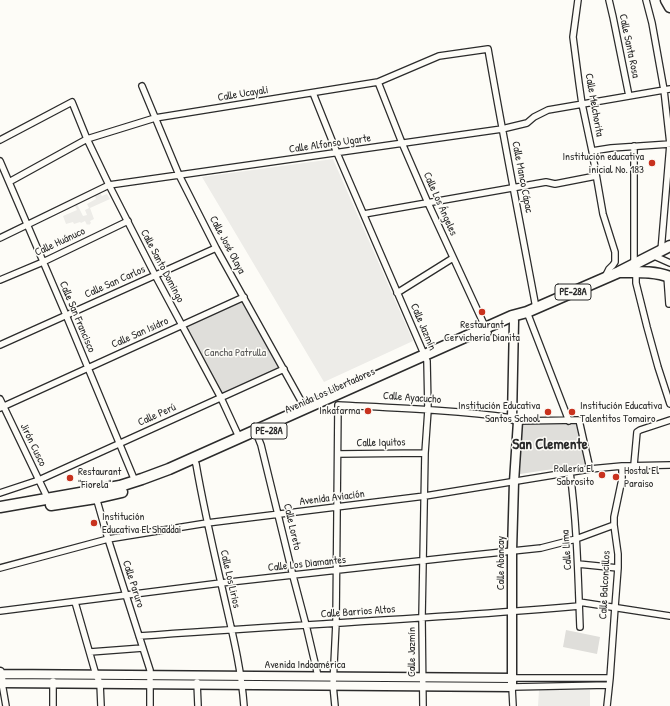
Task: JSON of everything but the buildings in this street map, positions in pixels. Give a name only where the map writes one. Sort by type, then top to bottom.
[{"type":"highway","points":[[666,0],[670,7]]},
{"type":"highway","name":"Avenida Los Libertadores","points":[[0,507],[48,499],[121,493],[144,485],[257,433],[336,401],[487,330],[512,316],[531,310],[636,266],[670,246]]},
{"type":"highway","points":[[636,266],[663,274],[668,277]]},
{"type":"highway","name":"Avenida Los Libertadores","points":[[487,330],[514,321],[531,310]]},
{"type":"highway","name":"Avenida Los Libertadores","points":[[0,513],[95,494],[195,461],[240,437],[257,433],[305,408],[336,401]]},
{"type":"street","name":"Calle Melchorita","points":[[578,0],[573,37],[582,104],[603,214],[615,252],[615,262],[609,269],[604,279]]},
{"type":"street","name":"Calle Santa Rosa","points":[[609,0],[629,96]]},
{"type":"street","points":[[646,0],[667,90],[670,144],[656,253],[670,263]]},
{"type":"street","name":"Calle Ucayali","points":[[9,182],[87,139],[155,118],[378,82],[439,56],[488,49]]},
{"type":"street","name":"Calle Manco Cápac","points":[[488,49],[514,187],[531,310]]},
{"type":"street","name":"Calle Los Ángeles","points":[[378,82],[428,203],[487,330]]},
{"type":"street","name":"Calle José Olaya","points":[[142,86],[179,175],[216,248],[305,408]]},
{"type":"street","name":"Calle Alfonso Ugarte","points":[[0,238],[109,185],[502,129],[527,123],[534,117],[548,110],[667,90]]},
{"type":"street","name":"Calle Jazmín","points":[[313,93],[337,153],[425,358],[428,410],[425,453],[422,617],[423,706]]},
{"type":"street","name":"Calle Santo Domingo","points":[[0,140],[72,102],[87,139],[109,185],[240,437]]},
{"type":"street","points":[[592,151],[611,148],[670,144]]},
{"type":"street","points":[[634,146],[636,283],[658,367],[670,404]]},
{"type":"street","name":"Calle San Francisco","points":[[0,162],[135,481]]},
{"type":"street","points":[[364,214],[514,187],[546,182],[555,184],[596,176]]},
{"type":"street","name":"Calle Huánuco","points":[[0,280],[43,262],[128,221]]},
{"type":"street","name":"Calle San Carlos","points":[[0,345],[216,248]]},
{"type":"street","points":[[397,293],[453,258]]},
{"type":"street","points":[[668,277],[669,304]]},
{"type":"street","name":"Calle San Isidro","points":[[2,407],[244,297]]},
{"type":"street","points":[[531,310],[569,421]]},
{"type":"street","name":"Calle Abancay","points":[[513,706],[512,551],[515,420],[514,321]]},
{"type":"street","name":"Calle Perú","points":[[0,493],[39,480],[284,369]]},
{"type":"street","name":"Jirón Cusco","points":[[0,399],[2,407],[48,499]]},
{"type":"street","points":[[335,706],[333,685],[336,623],[338,507],[336,401]]},
{"type":"street","name":"Calle Ayacucho","points":[[336,401],[496,416],[515,420],[579,420],[590,469]]},
{"type":"street","points":[[634,465],[638,432],[670,420]]},
{"type":"street","name":"Calle Loreto","points":[[257,433],[279,514],[318,676]]},
{"type":"street","name":"Calle Iquitos","points":[[338,454],[425,453]]},
{"type":"street","name":"Calle Los Lirios","points":[[195,461],[207,523],[232,629],[243,685],[244,706]]},
{"type":"street","name":"Avenida Aviación","points":[[0,568],[108,539],[207,523],[425,496],[590,469],[634,465],[670,465]]},
{"type":"street","name":"Calle Balconcillos","points":[[607,706],[610,685],[618,568],[618,554],[614,525],[622,479],[622,466]]},
{"type":"street","name":"Calle Lima","points":[[570,472],[574,501],[580,627]]},
{"type":"street","name":"Calle Paruro","points":[[95,494],[138,636],[150,670],[150,706]]},
{"type":"street","name":"Calle Los Diamantes","points":[[0,611],[221,583],[541,548],[576,539],[614,525]]},
{"type":"street","points":[[578,564],[618,568]]},
{"type":"street","points":[[75,602],[100,683],[101,706]]},
{"type":"street","name":"Calle Barrios Altos","points":[[138,636],[512,612],[579,604],[615,607],[670,616]]},
{"type":"street","points":[[90,652],[143,648]]},
{"type":"street","points":[[0,673],[6,706]]},
{"type":"street","name":"Avenida Indoamérica","points":[[0,673],[100,683],[150,684],[512,687],[610,685]]},
{"type":"street","name":"Avenida Indoamérica","points":[[2,683],[96,674],[610,678]]},
{"type":"street","points":[[197,675],[198,706]]},
{"type":"street","points":[[53,679],[53,706]]},
{"type":"shaded area","points":[[333,159],[413,341],[324,382],[202,177]]},
{"type":"shaded area","points":[[99,191],[102,196],[107,194],[110,199],[90,208],[94,219],[90,221],[91,223],[89,225],[87,225],[85,221],[81,223],[74,224],[73,222],[66,224],[63,216],[77,210],[74,204],[76,202],[83,216],[87,215],[85,210],[89,208],[87,204],[96,199],[94,194]]},
{"type":"shaded area","points":[[539,690],[590,690],[590,706],[538,706]]},
{"type":"green space","name":"Cancha Patrulla","points":[[242,301],[279,368],[222,394],[187,327]]},
{"type":"green space","points":[[577,423],[587,464],[520,474],[522,424]]},
{"type":"green space","points":[[566,630],[600,637],[597,654],[563,647]]},
{"type":"place","name":"Institución educativa inicial No. 183","points":[[652,163]]},
{"type":"place","name":"Restaurant Cervicheria Dianita","points":[[482,312]]},
{"type":"place","name":"Inkafarma","points":[[368,411]]},
{"type":"place","name":"Institución Educativa Santos School","points":[[548,412]]},
{"type":"place","name":"Institución Educativa Talentitos Tomairo","points":[[572,412]]},
{"type":"place","name":"Pollería El Sabrosito","points":[[602,475]]},
{"type":"place","name":"Hostal El Paraiso","points":[[616,477]]},
{"type":"place","name":"Restaurant \"Fiorela\"","points":[[70,478]]},
{"type":"place","name":"Institución Educativa El Shaddai","points":[[94,523]]},
{"type":"district","name":"San Clemente","points":[[550,445]]}]
